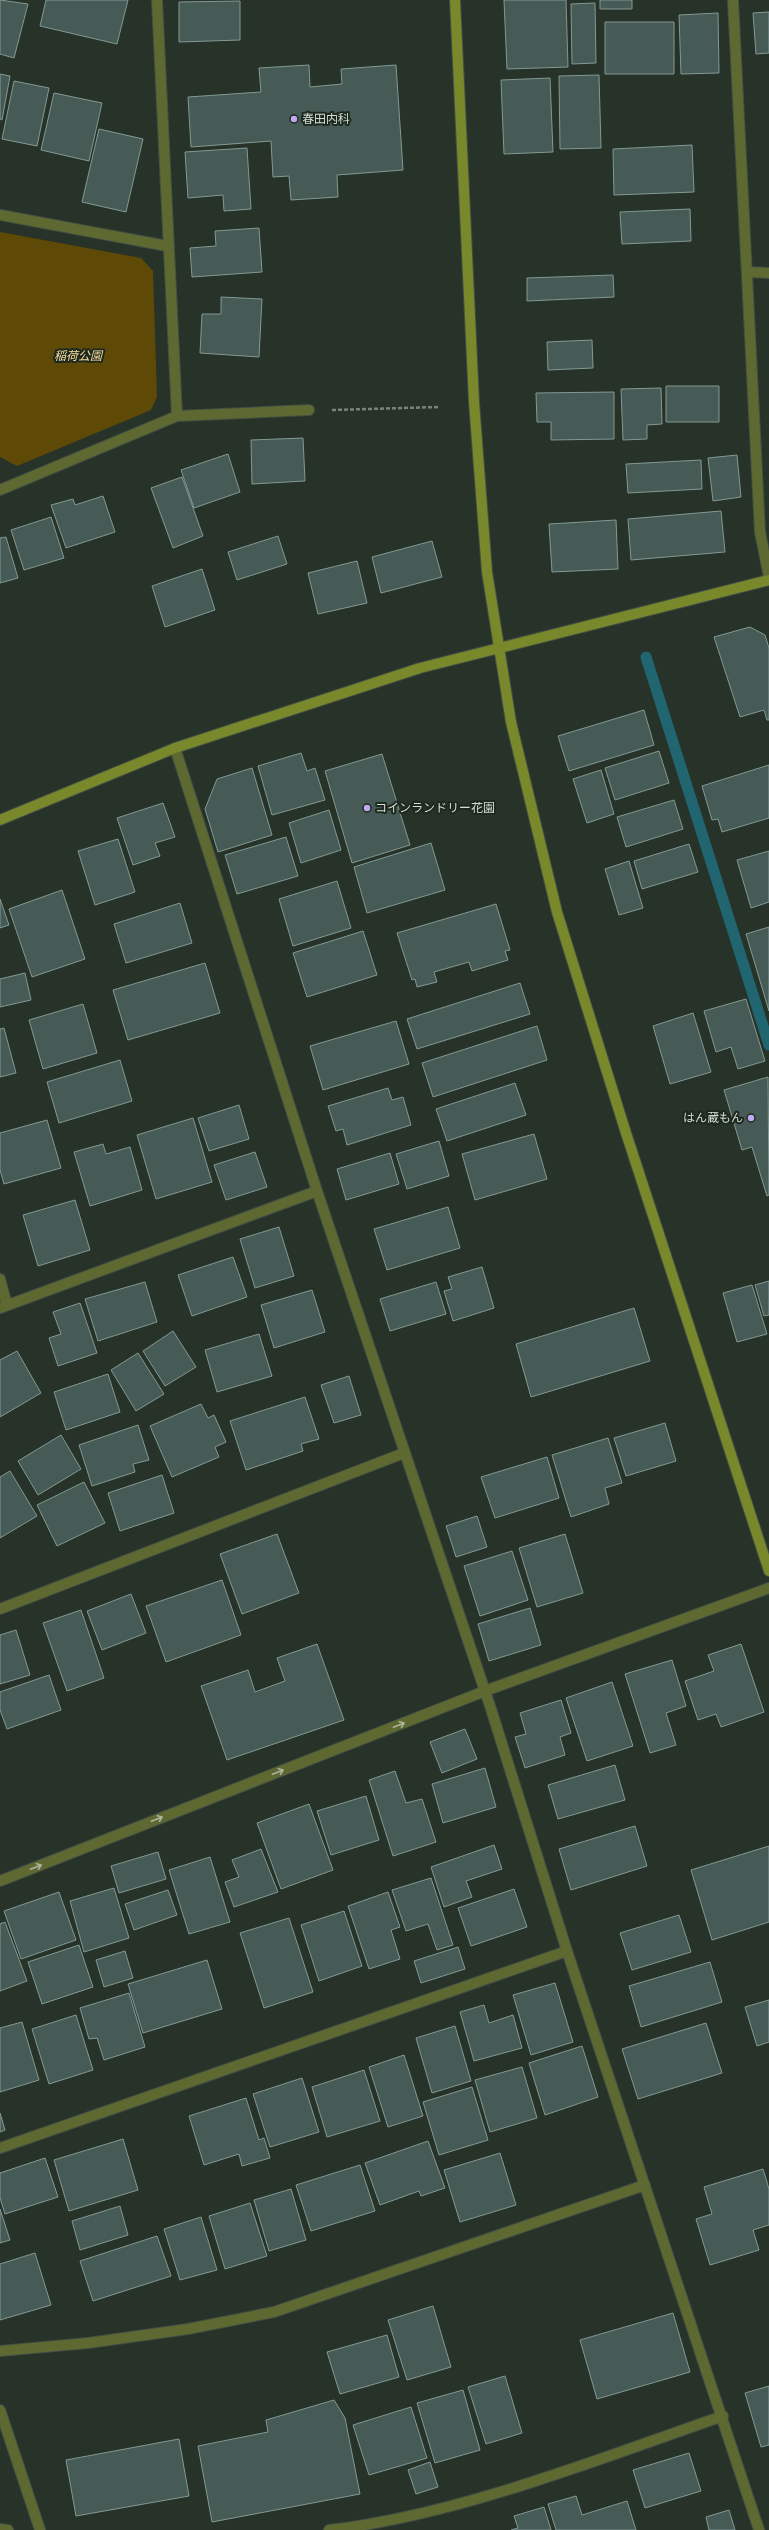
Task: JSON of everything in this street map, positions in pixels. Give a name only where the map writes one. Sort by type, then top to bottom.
[{"type":"street","points":[[157,0],[167,246],[177,416]]},
{"type":"street","points":[[455,0],[475,410],[487,572],[498,649],[511,722],[557,912],[626,1133],[769,1571]]},
{"type":"street","points":[[0,820],[175,748],[420,668],[769,579],[760,532],[733,0]]},
{"type":"street","points":[[0,215],[167,246]]},
{"type":"street","points":[[748,272],[769,273]]},
{"type":"street","points":[[0,490],[177,416],[309,410]]},
{"type":"street","points":[[175,748],[317,1191],[485,1691],[567,1951],[723,2416],[759,2530]]},
{"type":"street","points":[[0,1279],[3,1307],[317,1191]]},
{"type":"street","points":[[0,1609],[404,1453]]},
{"type":"street","points":[[0,1881],[485,1691],[769,1588]]},
{"type":"street","points":[[0,2148],[567,1951]]},
{"type":"street","points":[[0,2351],[88,2343],[188,2329],[274,2312],[645,2186]]},
{"type":"street","points":[[0,2410],[40,2530]]},
{"type":"street","points":[[328,2530],[439,2509],[554,2474],[723,2416]]},
{"type":"street","points":[[0,2529],[8,2530]]},
{"type":"path","points":[[309,410],[439,407]]},
{"type":"green space","name":"稲荷公園","points":[[0,232],[141,258],[153,271],[157,397],[151,410],[17,466],[0,457]]},
{"type":"building","points":[[0,0],[28,4],[14,58],[0,54]]},
{"type":"building","points":[[46,0],[128,0],[117,44],[40,26]]},
{"type":"building","points":[[504,0],[566,0],[568,67],[507,69]]},
{"type":"building","points":[[600,0],[632,0],[632,9],[600,9]]},
{"type":"building","points":[[240,1],[240,40],[179,42],[179,2]]},
{"type":"building","points":[[595,3],[596,63],[572,64],[571,4]]},
{"type":"building","points":[[769,12],[769,53],[756,54],[753,13]]},
{"type":"building","points":[[718,13],[719,73],[681,74],[679,15]]},
{"type":"building","points":[[605,22],[674,22],[674,74],[605,74]]},
{"type":"building","name":"春田内科","points":[[309,65],[310,87],[342,84],[341,69],[396,65],[403,170],[337,175],[338,197],[291,200],[289,176],[273,177],[271,141],[191,147],[188,97],[261,92],[259,68]]},
{"type":"building","points":[[0,74],[10,76],[2,120],[0,119]]},
{"type":"building","points":[[599,75],[601,148],[560,149],[559,76]]},
{"type":"building","points":[[550,78],[553,152],[504,154],[501,80]]},
{"type":"building","points":[[14,81],[49,88],[37,146],[2,139]]},
{"type":"building","points":[[54,93],[102,103],[89,161],[41,150]]},
{"type":"building","points":[[99,129],[143,139],[126,212],[82,202]]},
{"type":"building","points":[[692,145],[694,192],[614,195],[613,149]]},
{"type":"building","points":[[247,148],[251,209],[224,211],[223,195],[188,198],[185,152]]},
{"type":"building","points":[[690,209],[691,241],[622,244],[620,212]]},
{"type":"building","points":[[259,228],[262,272],[192,277],[190,248],[216,246],[215,231]]},
{"type":"building","points":[[613,275],[614,297],[527,301],[527,278]]},
{"type":"building","points":[[221,297],[262,299],[259,357],[200,353],[202,314],[221,314]]},
{"type":"building","points":[[592,340],[593,368],[548,370],[547,342]]},
{"type":"building","points":[[666,386],[719,386],[719,422],[666,422]]},
{"type":"building","points":[[661,388],[662,424],[647,425],[647,439],[623,440],[621,389]]},
{"type":"building","points":[[614,392],[614,439],[551,440],[551,422],[537,422],[536,393]]},
{"type":"building","points":[[303,438],[305,481],[252,484],[251,440]]},
{"type":"building","points":[[228,454],[240,492],[194,508],[181,470]]},
{"type":"building","points":[[737,455],[741,497],[713,501],[708,458]]},
{"type":"building","points":[[701,460],[702,489],[628,493],[626,464]]},
{"type":"building","points":[[182,477],[203,536],[173,548],[151,488]]},
{"type":"building","points":[[103,496],[115,532],[66,548],[51,505],[73,499],[75,505]]},
{"type":"building","points":[[721,511],[725,552],[631,560],[628,519]]},
{"type":"building","points":[[51,517],[64,558],[24,570],[11,530]]},
{"type":"building","points":[[616,520],[618,569],[552,572],[549,524]]},
{"type":"building","points":[[278,536],[287,564],[237,580],[228,552]]},
{"type":"building","points":[[6,537],[18,578],[0,583],[0,538]]},
{"type":"building","points":[[432,541],[442,577],[381,593],[372,557]]},
{"type":"building","points":[[357,561],[367,603],[318,614],[308,573]]},
{"type":"building","points":[[202,569],[215,610],[165,627],[152,586]]},
{"type":"building","points":[[750,627],[765,635],[769,648],[769,720],[767,720],[764,710],[740,717],[714,637]]},
{"type":"building","points":[[644,710],[654,745],[569,771],[558,736]]},
{"type":"building","points":[[659,751],[669,783],[615,800],[605,768]]},
{"type":"building","points":[[301,753],[307,771],[315,768],[325,800],[272,815],[258,766]]},
{"type":"building","name":"コインランドリー花園","points":[[382,754],[410,845],[352,863],[325,771]]},
{"type":"building","points":[[769,765],[769,818],[722,832],[718,819],[712,820],[702,786]]},
{"type":"building","points":[[252,768],[272,835],[218,852],[205,809],[217,779]]},
{"type":"building","points":[[601,770],[614,814],[587,823],[573,779]]},
{"type":"building","points":[[674,800],[683,829],[626,847],[617,817]]},
{"type":"building","points":[[163,803],[175,837],[155,843],[160,856],[133,865],[117,818]]},
{"type":"building","points":[[329,810],[341,850],[301,863],[289,823]]},
{"type":"building","points":[[286,837],[298,876],[237,894],[225,855]]},
{"type":"building","points":[[118,839],[135,892],[95,905],[78,851]]},
{"type":"building","points":[[431,843],[445,890],[367,913],[354,867]]},
{"type":"building","points":[[689,844],[698,872],[642,889],[634,861]]},
{"type":"building","points":[[769,851],[769,902],[751,908],[737,860]]},
{"type":"building","points":[[629,861],[643,908],[619,915],[605,869]]},
{"type":"building","points":[[337,881],[351,928],[293,946],[279,899]]},
{"type":"building","points":[[62,890],[85,959],[32,977],[9,909]]},
{"type":"building","points":[[0,899],[9,925],[0,928]]},
{"type":"building","points":[[180,903],[192,943],[126,963],[114,924]]},
{"type":"building","points":[[496,904],[510,950],[505,951],[508,960],[472,971],[469,962],[434,972],[437,982],[417,987],[415,979],[412,980],[397,933]]},
{"type":"building","points":[[769,927],[769,1011],[746,934]]},
{"type":"building","points":[[363,931],[377,975],[307,997],[293,953]]},
{"type":"building","points":[[205,963],[220,1013],[128,1040],[113,990]]},
{"type":"building","points":[[25,973],[31,1000],[0,1007],[0,979]]},
{"type":"building","points":[[520,983],[530,1014],[417,1049],[407,1019]]},
{"type":"building","points":[[746,999],[765,1061],[738,1069],[731,1047],[716,1052],[704,1011]]},
{"type":"building","points":[[83,1004],[97,1053],[43,1069],[29,1020]]},
{"type":"building","points":[[693,1013],[711,1072],[670,1084],[653,1026]]},
{"type":"building","points":[[396,1021],[409,1064],[323,1090],[310,1046]]},
{"type":"building","points":[[537,1026],[547,1060],[433,1097],[422,1063]]},
{"type":"building","points":[[4,1028],[16,1073],[0,1077],[0,1029]]},
{"type":"building","points":[[120,1060],[132,1101],[59,1123],[47,1082]]},
{"type":"building","name":"はん蔵もん","points":[[768,1077],[769,1195],[767,1196],[752,1147],[742,1150],[724,1090]]},
{"type":"building","points":[[515,1083],[526,1115],[447,1141],[436,1109]]},
{"type":"building","points":[[388,1088],[392,1100],[403,1097],[411,1125],[347,1145],[343,1129],[336,1131],[328,1106]]},
{"type":"building","points":[[239,1105],[249,1139],[209,1151],[198,1118]]},
{"type":"building","points":[[193,1118],[212,1182],[156,1199],[137,1135]]},
{"type":"building","points":[[47,1120],[61,1168],[4,1184],[0,1170],[0,1133]]},
{"type":"building","points":[[534,1134],[547,1179],[475,1200],[462,1154]]},
{"type":"building","points":[[439,1141],[449,1176],[407,1189],[396,1154]]},
{"type":"building","points":[[103,1144],[106,1154],[130,1147],[142,1190],[90,1206],[74,1152]]},
{"type":"building","points":[[255,1152],[267,1187],[226,1200],[214,1165]]},
{"type":"building","points":[[390,1153],[399,1184],[346,1200],[337,1169]]},
{"type":"building","points":[[75,1200],[90,1250],[38,1266],[23,1215]]},
{"type":"building","points":[[448,1207],[460,1248],[387,1270],[374,1229]]},
{"type":"building","points":[[279,1227],[294,1276],[255,1288],[240,1239]]},
{"type":"building","points":[[233,1257],[247,1297],[192,1316],[178,1275]]},
{"type":"building","points":[[482,1267],[494,1308],[453,1321],[444,1291],[452,1289],[448,1277]]},
{"type":"building","points":[[769,1281],[769,1315],[764,1316],[755,1285]]},
{"type":"building","points":[[145,1282],[157,1322],[98,1341],[85,1299]]},
{"type":"building","points":[[436,1282],[446,1314],[390,1331],[380,1299]]},
{"type":"building","points":[[752,1285],[767,1334],[737,1342],[723,1293]]},
{"type":"building","points":[[312,1290],[325,1332],[274,1348],[261,1305]]},
{"type":"building","points":[[80,1303],[97,1353],[58,1366],[49,1338],[61,1334],[53,1312]]},
{"type":"building","points":[[634,1308],[650,1361],[531,1397],[516,1344]]},
{"type":"building","points":[[173,1331],[196,1367],[165,1386],[143,1351]]},
{"type":"building","points":[[259,1334],[272,1376],[217,1392],[205,1350]]},
{"type":"building","points":[[17,1351],[41,1393],[0,1417],[0,1360]]},
{"type":"building","points":[[138,1353],[164,1394],[136,1411],[111,1370]]},
{"type":"building","points":[[108,1374],[120,1412],[66,1430],[54,1392]]},
{"type":"building","points":[[349,1376],[361,1415],[334,1423],[321,1385]]},
{"type":"building","points":[[305,1397],[319,1439],[301,1444],[303,1451],[246,1470],[230,1421]]},
{"type":"building","points":[[201,1404],[208,1418],[214,1415],[226,1442],[215,1447],[219,1457],[172,1477],[150,1426]]},
{"type":"building","points":[[665,1423],[676,1461],[626,1476],[614,1438]]},
{"type":"building","points":[[138,1425],[149,1460],[133,1464],[135,1472],[92,1486],[79,1445]]},
{"type":"building","points":[[61,1435],[81,1469],[38,1495],[18,1461]]},
{"type":"building","points":[[608,1438],[622,1483],[605,1488],[609,1504],[571,1517],[552,1455]]},
{"type":"building","points":[[547,1457],[559,1498],[495,1518],[481,1477]]},
{"type":"building","points":[[10,1471],[37,1516],[0,1538],[0,1477]]},
{"type":"building","points":[[162,1475],[174,1513],[120,1531],[108,1493]]},
{"type":"building","points":[[84,1482],[105,1523],[57,1546],[37,1505]]},
{"type":"building","points":[[477,1516],[487,1547],[456,1557],[446,1526]]},
{"type":"building","points":[[277,1534],[299,1593],[242,1614],[220,1554]]},
{"type":"building","points":[[565,1534],[583,1593],[537,1607],[519,1548]]},
{"type":"building","points":[[512,1551],[528,1600],[480,1616],[464,1566]]},
{"type":"building","points":[[222,1580],[241,1635],[166,1662],[146,1606]]},
{"type":"building","points":[[131,1594],[146,1633],[102,1650],[87,1611]]},
{"type":"building","points":[[530,1608],[541,1645],[489,1661],[478,1624]]},
{"type":"building","points":[[81,1610],[104,1678],[67,1691],[43,1623]]},
{"type":"building","points":[[16,1630],[30,1675],[0,1684],[0,1635]]},
{"type":"building","points":[[317,1644],[344,1720],[227,1760],[201,1686],[248,1670],[255,1692],[285,1681],[277,1658]]},
{"type":"building","points":[[741,1644],[764,1712],[721,1727],[716,1714],[698,1720],[685,1681],[714,1671],[708,1655]]},
{"type":"building","points":[[672,1660],[686,1706],[666,1713],[676,1745],[650,1753],[625,1674]]},
{"type":"building","points":[[49,1675],[61,1710],[7,1729],[0,1710],[0,1692]]},
{"type":"building","points":[[612,1682],[633,1746],[587,1761],[566,1698]]},
{"type":"building","points":[[561,1700],[571,1733],[560,1737],[565,1755],[525,1768],[515,1737],[526,1734],[520,1713]]},
{"type":"building","points":[[465,1729],[477,1759],[442,1773],[430,1742]]},
{"type":"building","points":[[615,1765],[625,1800],[558,1819],[548,1785]]},
{"type":"building","points":[[485,1768],[496,1807],[443,1823],[432,1784]]},
{"type":"building","points":[[395,1771],[406,1803],[422,1799],[436,1842],[393,1856],[369,1780]]},
{"type":"building","points":[[366,1796],[379,1840],[331,1855],[317,1811]]},
{"type":"building","points":[[309,1804],[333,1870],[281,1889],[257,1823]]},
{"type":"building","points":[[635,1826],[647,1866],[571,1890],[559,1849]]},
{"type":"building","points":[[494,1845],[502,1869],[466,1881],[472,1897],[444,1907],[431,1867]]},
{"type":"building","points":[[769,1846],[769,1922],[712,1940],[691,1870]]},
{"type":"building","points":[[261,1849],[278,1892],[234,1907],[225,1882],[239,1877],[232,1860]]},
{"type":"building","points":[[158,1852],[166,1879],[119,1893],[111,1866]]},
{"type":"building","points":[[210,1857],[230,1922],[189,1934],[169,1870]]},
{"type":"building","points":[[431,1878],[453,1945],[437,1950],[428,1924],[406,1931],[392,1890]]},
{"type":"building","points":[[114,1888],[129,1938],[84,1952],[70,1901]]},
{"type":"building","points":[[514,1889],[527,1927],[471,1946],[458,1908]]},
{"type":"building","points":[[168,1890],[177,1915],[134,1930],[125,1904]]},
{"type":"building","points":[[59,1892],[76,1940],[21,1959],[4,1911]]},
{"type":"building","points":[[388,1892],[400,1927],[391,1930],[400,1959],[369,1969],[348,1906]]},
{"type":"building","points":[[344,1911],[362,1966],[319,1981],[301,1925]]},
{"type":"building","points":[[679,1915],[691,1952],[632,1970],[620,1933]]},
{"type":"building","points":[[289,1918],[313,1992],[264,2008],[240,1933]]},
{"type":"building","points":[[5,1922],[27,1981],[0,1991],[0,1924]]},
{"type":"building","points":[[79,1945],[93,1987],[42,2004],[28,1962]]},
{"type":"building","points":[[458,1947],[465,1969],[421,1983],[414,1961]]},
{"type":"building","points":[[125,1951],[133,1978],[104,1987],[96,1960]]},
{"type":"building","points":[[207,1960],[222,2009],[143,2033],[128,1984]]},
{"type":"building","points":[[710,1962],[722,2002],[641,2027],[629,1986]]},
{"type":"building","points":[[555,1983],[573,2042],[531,2055],[513,1995]]},
{"type":"building","points":[[129,1993],[145,2047],[104,2060],[97,2038],[89,2039],[80,2008]]},
{"type":"building","points":[[769,2000],[769,2042],[757,2046],[745,2007]]},
{"type":"building","points":[[484,2005],[489,2023],[513,2015],[522,2048],[474,2061],[460,2012]]},
{"type":"building","points":[[76,2015],[93,2070],[49,2084],[32,2029]]},
{"type":"building","points":[[22,2022],[39,2080],[0,2092],[0,2028]]},
{"type":"building","points":[[706,2023],[722,2073],[638,2099],[622,2049]]},
{"type":"building","points":[[455,2026],[471,2081],[432,2093],[416,2038]]},
{"type":"building","points":[[582,2046],[598,2097],[545,2115],[529,2063]]},
{"type":"building","points":[[404,2055],[423,2116],[388,2127],[369,2067]]},
{"type":"building","points":[[522,2067],[537,2118],[490,2132],[475,2080]]},
{"type":"building","points":[[364,2070],[380,2121],[327,2137],[312,2087]]},
{"type":"building","points":[[302,2078],[319,2132],[270,2147],[253,2094]]},
{"type":"building","points":[[472,2087],[488,2140],[439,2155],[423,2102]]},
{"type":"building","points":[[246,2098],[259,2140],[264,2138],[270,2158],[242,2166],[239,2154],[204,2165],[189,2116]]},
{"type":"building","points":[[0,2113],[5,2130],[0,2132]]},
{"type":"building","points":[[123,2139],[138,2190],[69,2211],[54,2160]]},
{"type":"building","points":[[428,2141],[445,2188],[421,2196],[419,2191],[380,2205],[365,2163]]},
{"type":"building","points":[[500,2153],[516,2205],[460,2222],[444,2170]]},
{"type":"building","points":[[45,2158],[58,2197],[5,2214],[0,2198],[0,2173]]},
{"type":"building","points":[[360,2165],[375,2211],[311,2231],[296,2185]]},
{"type":"building","points":[[763,2169],[769,2189],[769,2225],[753,2230],[759,2250],[710,2265],[696,2219],[712,2214],[704,2187]]},
{"type":"building","points":[[291,2189],[306,2240],[269,2251],[254,2200]]},
{"type":"building","points":[[250,2203],[267,2256],[225,2269],[209,2216]]},
{"type":"building","points":[[120,2206],[128,2235],[80,2250],[72,2221]]},
{"type":"building","points":[[0,2209],[10,2240],[0,2243]]},
{"type":"building","points":[[201,2217],[217,2270],[180,2280],[164,2229]]},
{"type":"building","points":[[157,2236],[171,2276],[93,2301],[80,2261]]},
{"type":"building","points":[[35,2253],[51,2305],[0,2320],[0,2264]]},
{"type":"building","points":[[433,2306],[451,2367],[407,2380],[388,2320]]},
{"type":"building","points":[[673,2313],[690,2372],[597,2399],[580,2340]]},
{"type":"building","points":[[387,2335],[399,2377],[340,2394],[327,2352]]},
{"type":"building","points":[[505,2376],[522,2433],[486,2444],[468,2387]]},
{"type":"building","points":[[769,2386],[769,2445],[761,2447],[745,2393]]},
{"type":"building","points":[[463,2390],[480,2450],[435,2463],[417,2403]]},
{"type":"building","points":[[334,2400],[345,2418],[360,2494],[212,2522],[198,2446],[268,2432],[266,2420]]},
{"type":"building","points":[[411,2407],[427,2458],[369,2475],[353,2425]]},
{"type":"building","points":[[179,2439],[189,2496],[76,2516],[66,2460]]},
{"type":"building","points":[[689,2453],[701,2491],[645,2508],[633,2470]]},
{"type":"building","points":[[430,2462],[438,2487],[416,2494],[408,2470]]},
{"type":"building","points":[[576,2496],[582,2515],[627,2501],[636,2530],[556,2530],[548,2504]]},
{"type":"building","points":[[544,2507],[551,2530],[511,2530],[518,2528],[514,2516]]},
{"type":"building","points":[[729,2510],[735,2530],[709,2530],[706,2517]]},
{"type":"waterway","points":[[646,657],[769,1045]]},
{"type":"place","name":"春田内科","points":[[294,119]]},
{"type":"place","name":"コインランドリー花園","points":[[367,808]]},
{"type":"place","name":"はん蔵もん","points":[[751,1118]]}]
